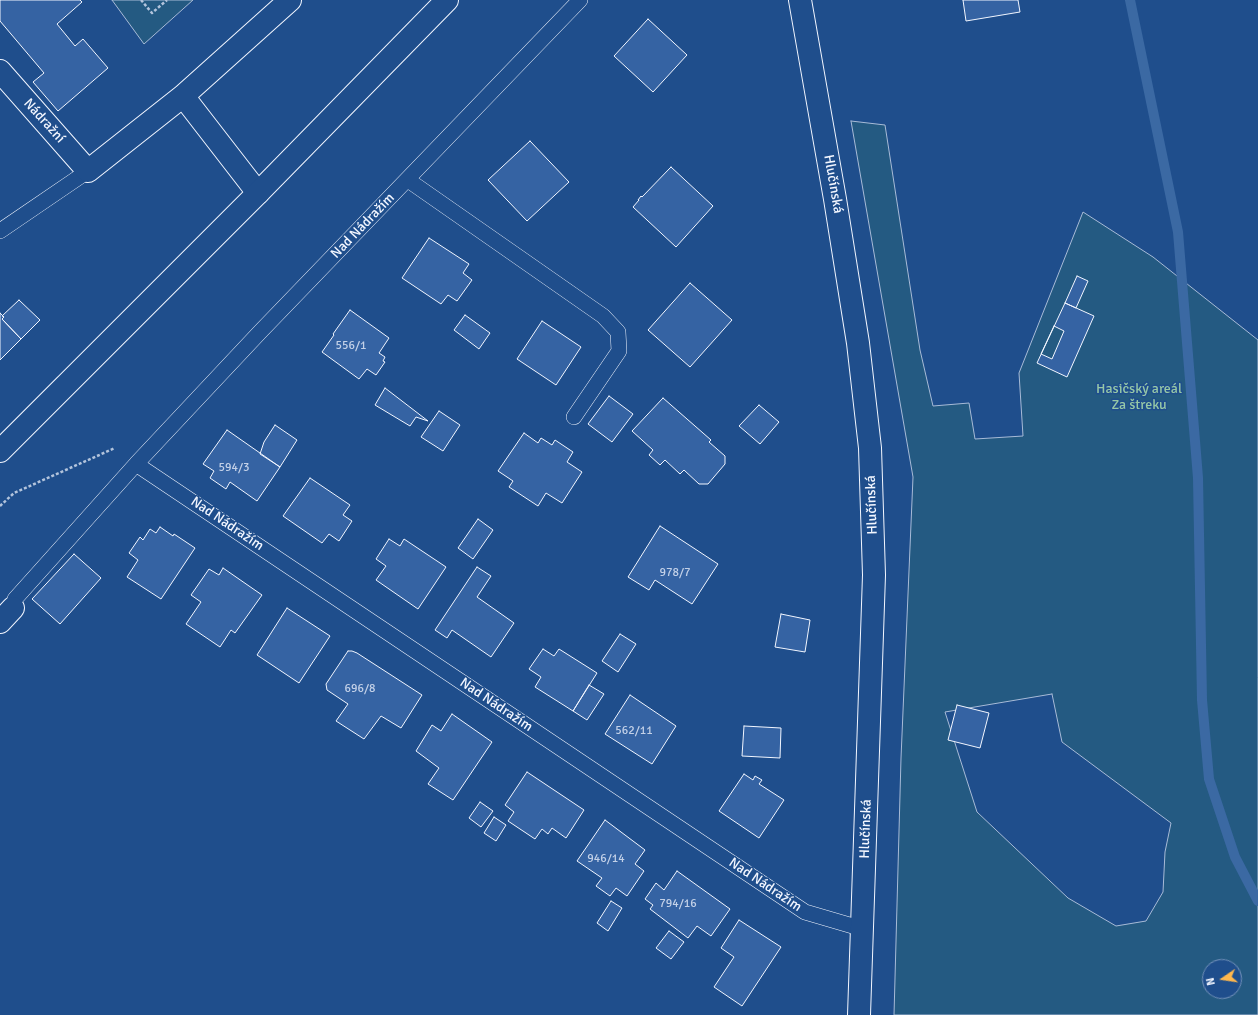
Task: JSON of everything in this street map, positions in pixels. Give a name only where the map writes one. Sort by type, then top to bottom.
[{"type":"street","points":[[88,171],[183,96],[290,0]]},
{"type":"street","points":[[0,451],[258,194],[448,0]]},
{"type":"street","name":"Hlučínská","points":[[800,0],[845,259],[858,343],[870,448],[874,575],[859,1015]]},
{"type":"street","name":"Nádražní","points":[[0,72],[88,171]]},
{"type":"street","points":[[183,96],[258,194]]},
{"type":"lane","name":"Nad Nádražím","points":[[6,615],[15,599],[136,464],[259,333],[580,0]]},
{"type":"lane","points":[[0,231],[88,171]]},
{"type":"lane","points":[[408,180],[603,316],[618,332],[620,351],[574,417]]},
{"type":"lane","name":"Nad Nádražím","points":[[136,464],[805,912],[863,929]]},
{"type":"path","points":[[141,0],[152,13],[167,0]]},
{"type":"path","points":[[0,506],[14,493],[139,438],[156,444]]},
{"type":"green space","points":[[112,0],[193,0],[144,44]]},
{"type":"green space","name":"Hasičský areál Za štreku","points":[[851,121],[885,125],[920,350],[933,406],[969,403],[975,439],[1023,436],[1019,373],[1083,212],[1153,257],[1258,340],[1258,1015],[894,1015],[901,758],[913,477]],"holes":[[[1052,694],[1062,742],[1171,823],[1165,852],[1163,892],[1146,921],[1116,926],[1068,898],[977,812],[945,712]]]},
{"type":"building","points":[[0,0],[80,0],[82,2],[57,24],[75,46],[83,39],[108,68],[58,111],[33,82],[44,73],[0,21]]},
{"type":"building","points":[[963,0],[1018,0],[1020,12],[966,21]]},
{"type":"building","points":[[648,19],[687,55],[653,92],[614,56]]},
{"type":"building","points":[[530,141],[569,182],[527,221],[488,180]]},
{"type":"building","points":[[671,167],[713,206],[676,247],[633,207],[641,196],[642,197]]},
{"type":"building","points":[[429,238],[469,264],[463,273],[472,280],[457,301],[448,295],[441,304],[402,278]]},
{"type":"building","points":[[1077,276],[1088,281],[1076,308],[1065,303]]},
{"type":"building","points":[[690,283],[732,320],[690,367],[648,330]]},
{"type":"building","points":[[19,300],[40,320],[21,339],[2,319],[4,317],[2,316]]},
{"type":"building","points":[[1065,303],[1094,316],[1067,377],[1037,363]]},
{"type":"building","points":[[350,310],[389,338],[379,353],[385,357],[383,361],[385,362],[376,375],[367,369],[359,379],[322,352]]},
{"type":"building","points":[[0,313],[4,317],[2,319],[21,339],[0,360]]},
{"type":"building","points":[[465,315],[490,333],[479,349],[454,330]]},
{"type":"building","points":[[542,321],[581,347],[556,385],[517,359]]},
{"type":"building","points":[[1054,326],[1064,331],[1052,359],[1041,354]]},
{"type":"building","points":[[385,388],[428,421],[416,417],[410,426],[375,405]]},
{"type":"building","points":[[609,396],[633,414],[612,442],[588,424]]},
{"type":"building","points":[[663,398],[711,440],[709,442],[725,456],[725,464],[708,484],[699,484],[684,470],[680,474],[665,460],[660,465],[649,455],[653,450],[632,431]]},
{"type":"building","points":[[759,405],[779,422],[760,444],[739,426]]},
{"type":"building","points":[[439,411],[460,425],[443,451],[421,437]]},
{"type":"building","points":[[275,425],[297,440],[280,467],[260,454],[264,442]]},
{"type":"building","points":[[227,430],[280,467],[257,501],[230,482],[226,489],[210,478],[214,471],[203,464]]},
{"type":"building","points":[[524,433],[538,443],[541,438],[552,445],[555,440],[573,452],[567,462],[582,472],[562,503],[546,493],[538,506],[509,487],[513,481],[498,471]]},
{"type":"building","points":[[310,478],[350,505],[343,515],[352,521],[339,541],[329,534],[322,543],[283,516]]},
{"type":"building","points":[[478,519],[493,530],[473,559],[458,548]]},
{"type":"building","points":[[660,526],[718,564],[692,604],[655,580],[649,590],[628,577]]},
{"type":"building","points":[[160,527],[173,536],[174,534],[195,548],[161,599],[127,577],[138,560],[129,553],[140,537],[143,540],[150,529],[156,533]]},
{"type":"building","points":[[389,539],[400,546],[404,539],[446,567],[418,609],[376,580],[386,566],[376,559]]},
{"type":"building","points":[[74,554],[101,578],[60,624],[32,599]]},
{"type":"building","points":[[477,567],[491,576],[477,597],[514,623],[491,657],[452,630],[447,638],[435,630]]},
{"type":"building","points":[[223,568],[262,595],[235,633],[231,630],[220,647],[186,624],[201,602],[191,595],[209,569],[219,575]]},
{"type":"building","points":[[287,608],[330,636],[299,683],[257,655]]},
{"type":"building","points":[[781,614],[810,620],[805,652],[775,647]]},
{"type":"building","points":[[620,634],[636,644],[618,672],[602,661]]},
{"type":"building","points":[[543,649],[554,656],[559,649],[597,673],[573,711],[535,687],[541,677],[529,669]]},
{"type":"building","points":[[348,651],[357,653],[422,695],[401,728],[381,716],[364,739],[336,721],[348,704],[327,690],[326,684]]},
{"type":"building","points":[[589,685],[604,694],[587,720],[573,711]]},
{"type":"building","points":[[630,695],[676,726],[652,764],[605,734]]},
{"type":"building","points":[[957,705],[989,713],[980,748],[948,740]]},
{"type":"building","points":[[452,714],[492,742],[453,800],[428,784],[439,768],[416,751],[432,725],[441,731]]},
{"type":"building","points":[[744,726],[781,728],[780,758],[742,756]]},
{"type":"building","points":[[527,772],[584,810],[566,838],[552,828],[548,834],[542,829],[535,839],[508,821],[514,812],[505,805]]},
{"type":"building","points":[[744,774],[753,780],[755,776],[762,780],[759,784],[784,800],[759,838],[719,811]]},
{"type":"building","points":[[480,802],[493,811],[481,827],[469,818]]},
{"type":"building","points":[[494,817],[506,825],[496,841],[484,833]]},
{"type":"building","points":[[605,820],[645,850],[635,864],[644,871],[627,896],[616,888],[610,896],[596,886],[602,878],[577,861]]},
{"type":"building","points":[[677,871],[730,909],[711,936],[697,926],[688,938],[650,909],[653,905],[645,899],[656,883],[664,890]]},
{"type":"building","points":[[611,901],[622,908],[608,931],[597,923]]},
{"type":"building","points":[[739,920],[781,947],[742,1006],[714,987],[734,957],[721,948]]},
{"type":"building","points":[[669,931],[684,942],[671,959],[656,948]]},
{"type":"waterway","points":[[1130,0],[1178,232],[1198,478],[1202,700],[1209,779],[1235,857],[1258,901]]}]
